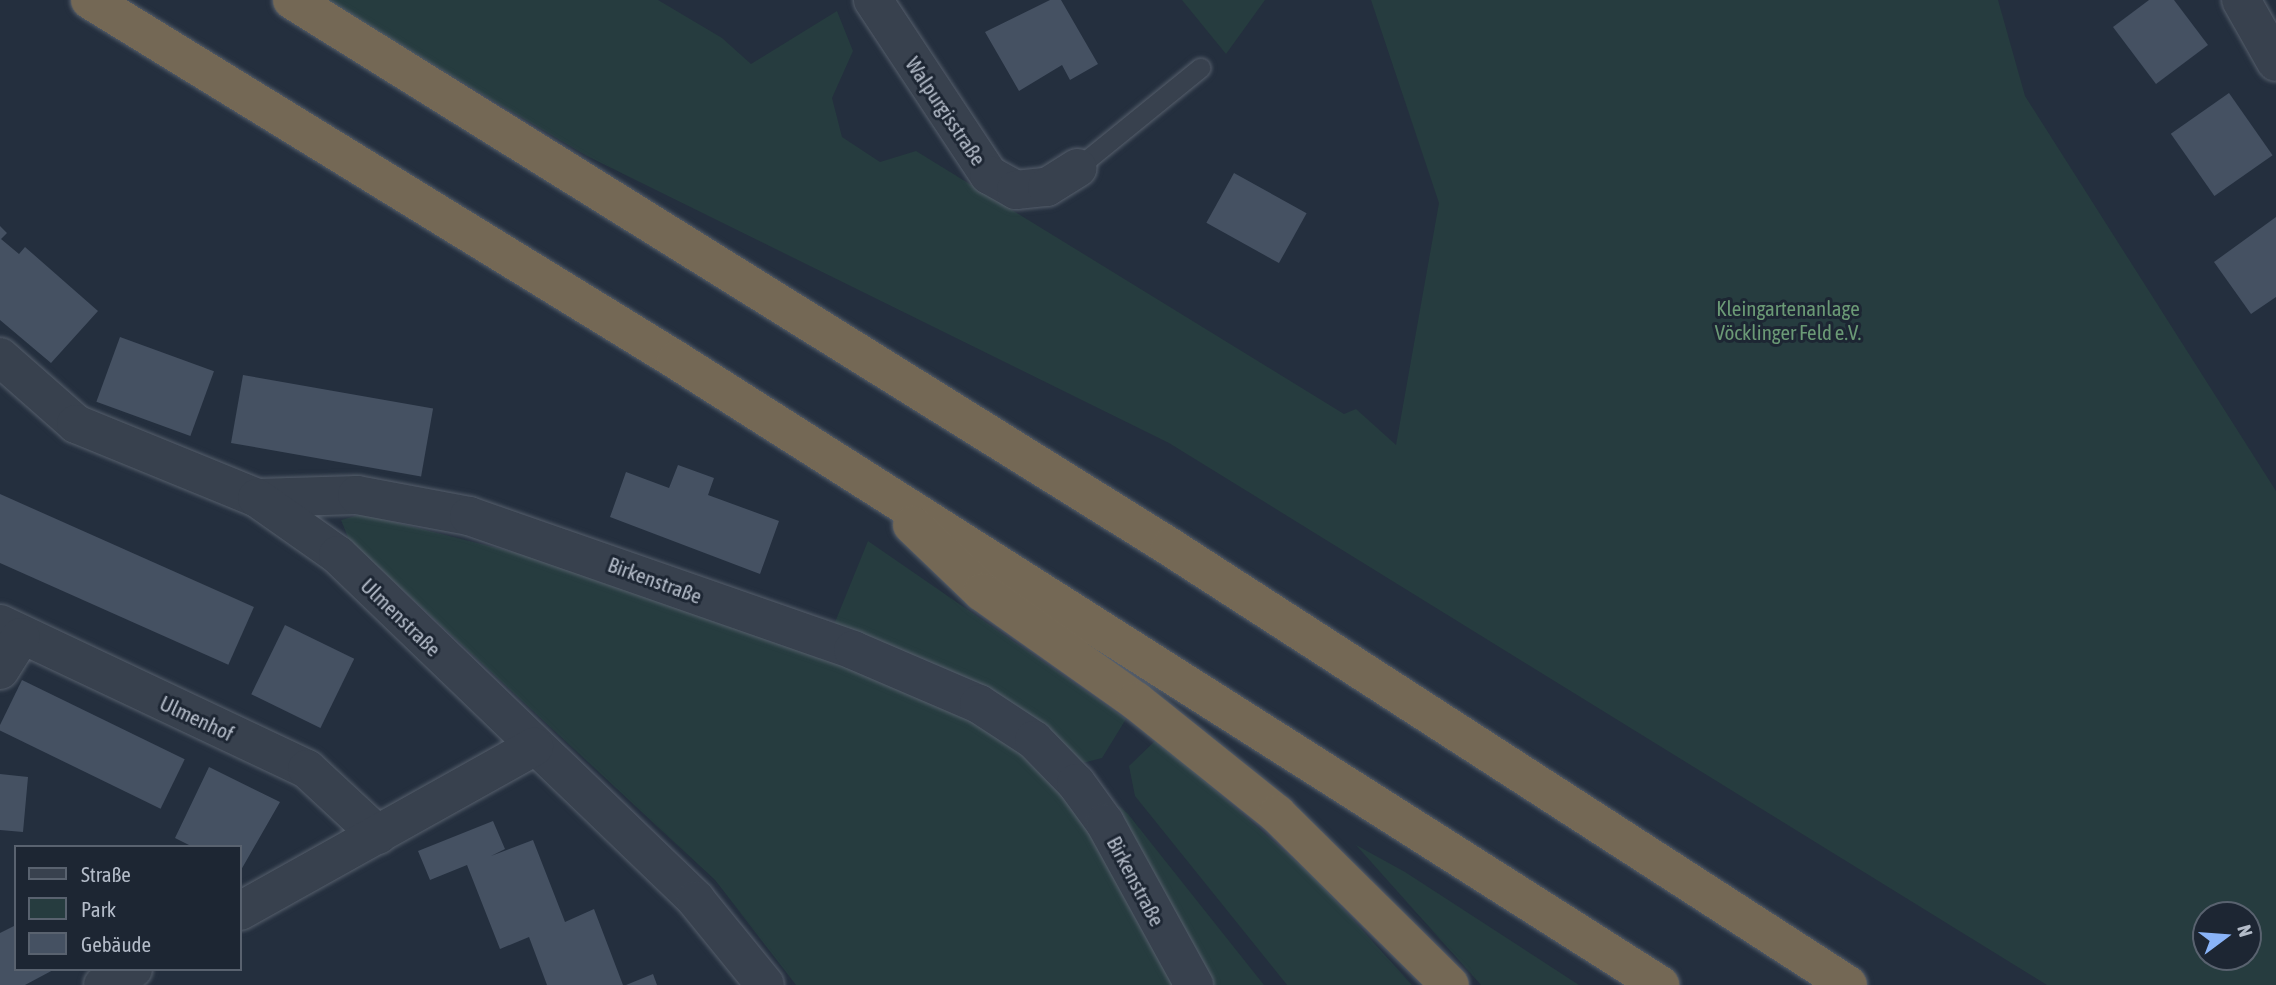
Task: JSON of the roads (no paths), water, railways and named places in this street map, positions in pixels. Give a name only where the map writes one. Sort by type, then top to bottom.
[{"type":"highway","points":[[90,0],[875,485],[1660,985]]},
{"type":"highway","points":[[292,0],[1170,547],[1848,985]]},
{"type":"highway","points":[[875,485],[982,592],[1147,709],[1277,814],[1450,985]]},
{"type":"street","name":"Walpurgisstraße","points":[[873,0],[989,174],[1016,190],[1047,187],[1077,168]]},
{"type":"street","points":[[2241,0],[2276,62]]},
{"type":"street","name":"Birkenstraße","points":[[0,357],[76,424],[257,498],[357,495],[470,516],[853,650],[979,704],[1034,740],[1081,789],[1194,985]]},
{"type":"street","name":"Ulmenstraße","points":[[257,498],[338,555],[534,747],[696,900],[765,985]]},
{"type":"street","points":[[0,670],[10,630]]},
{"type":"street","name":"Ulmenhof","points":[[10,630],[307,769],[378,835]]},
{"type":"street","points":[[242,910],[534,747]]},
{"type":"street","points":[[103,985],[129,971]]},
{"type":"lane","points":[[1077,168],[1199,68]]},
{"type":"park label","name":"Kleingartenanlage Vöcklinger Feld e.V.","points":[[1788,320]]}]
